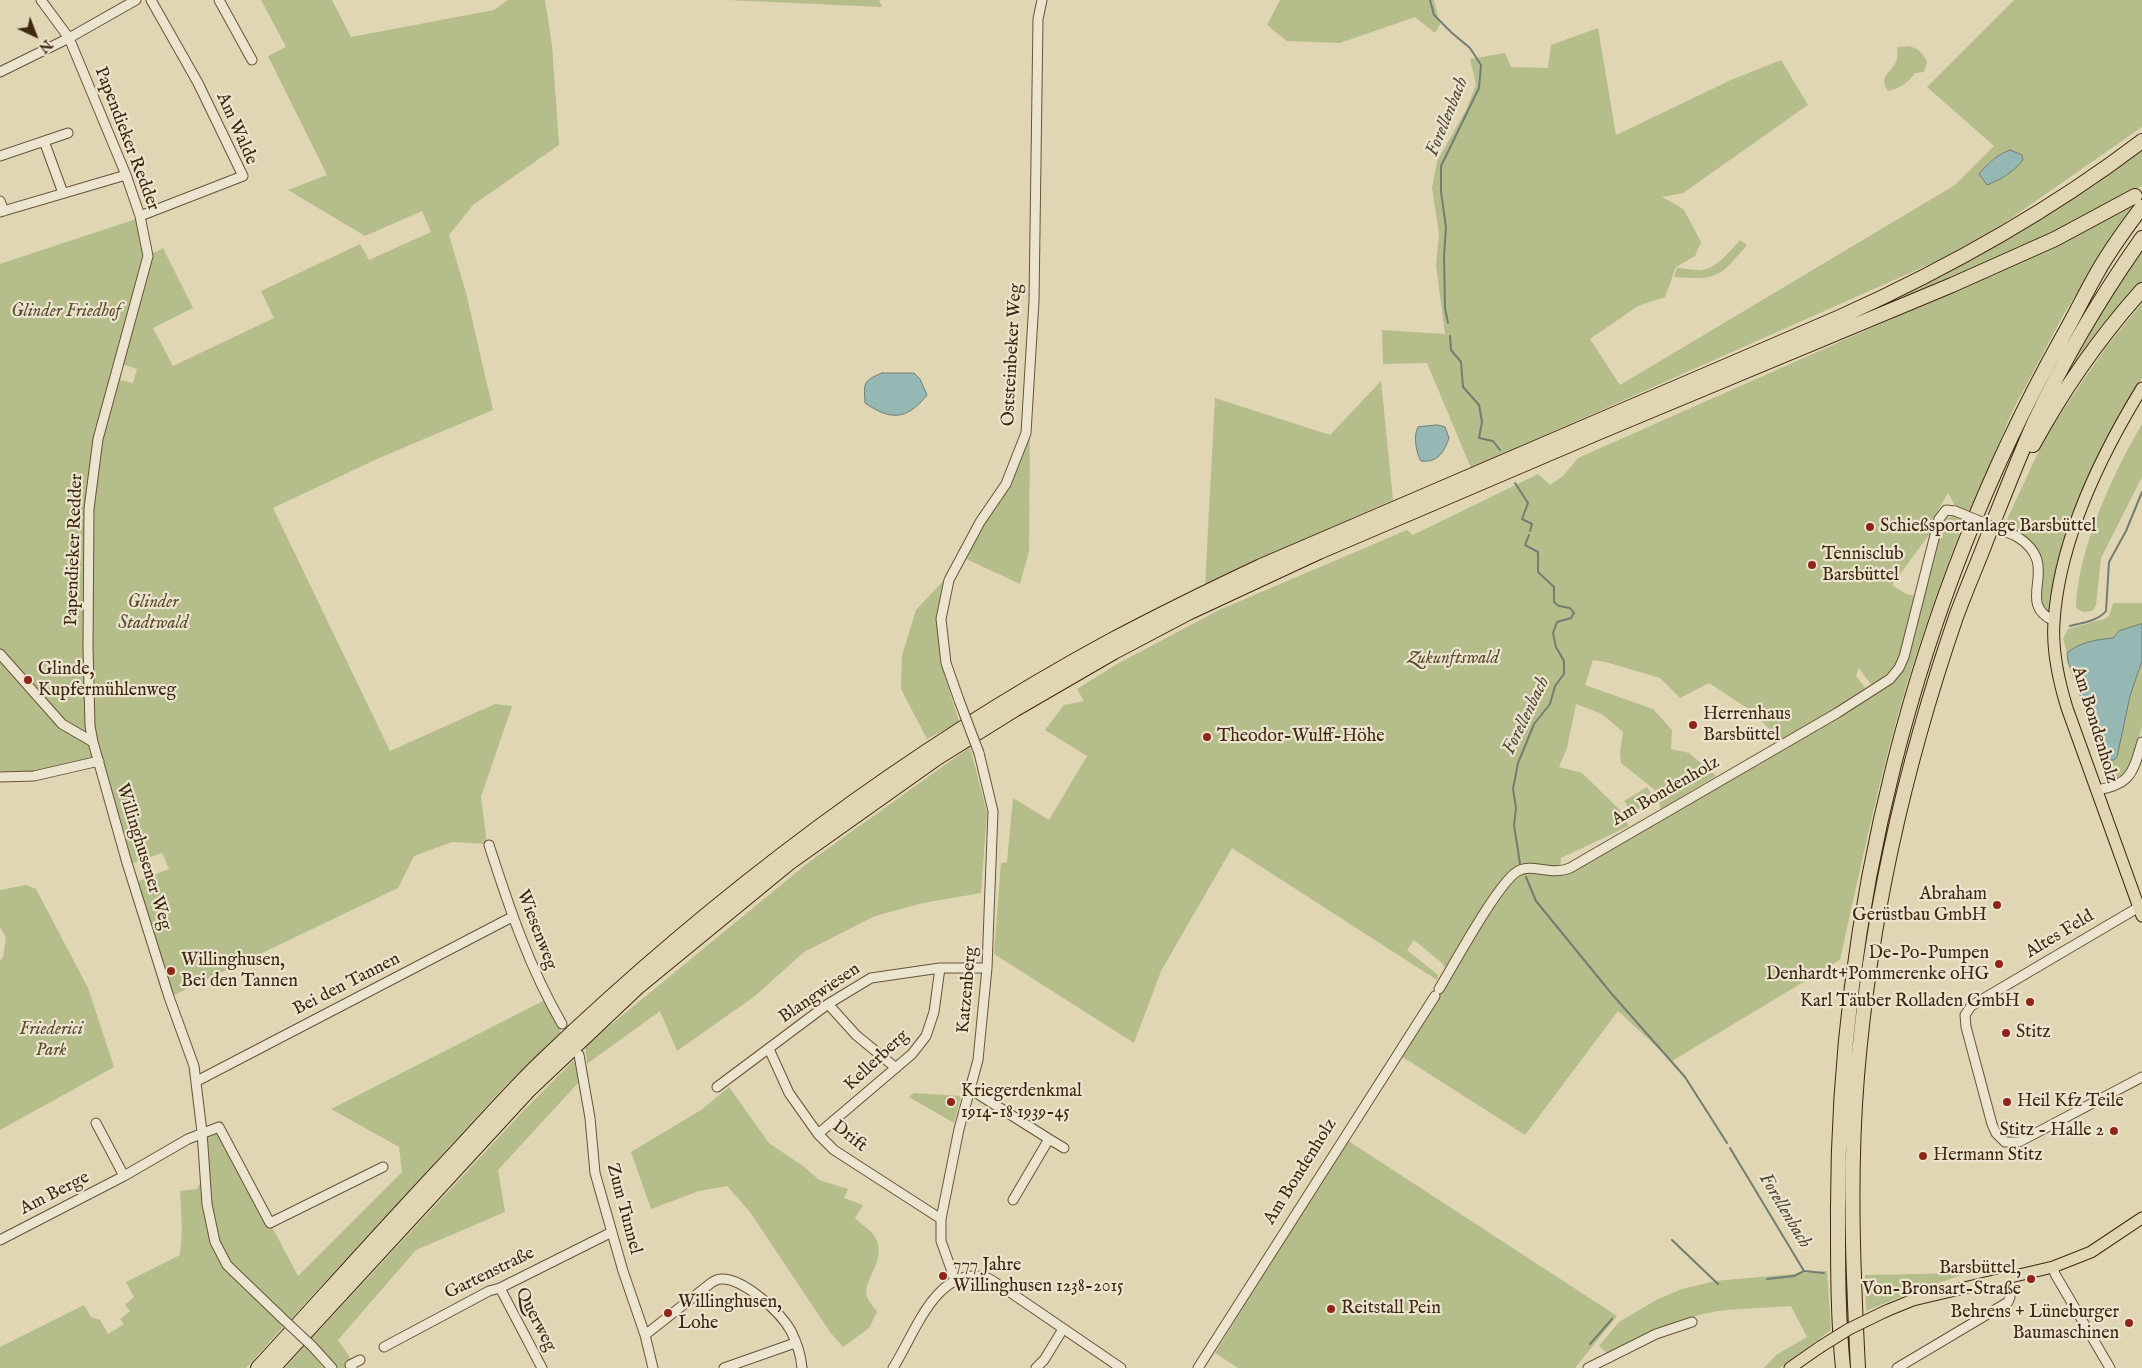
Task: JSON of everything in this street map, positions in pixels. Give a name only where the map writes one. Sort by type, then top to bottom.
[{"type":"highway","points":[[258,1368],[520,1083],[632,978],[706,915],[783,854],[838,813],[932,748],[1108,642],[1261,566],[1840,317],[1915,282],[2046,208],[2142,141]]},
{"type":"highway","points":[[1843,1368],[1838,1271],[1837,1182],[1842,1073],[1859,940],[1879,830],[1906,722],[1947,593],[1993,475],[2048,363],[2096,274],[2139,209]]},
{"type":"highway","points":[[273,1368],[528,1092],[639,986],[789,863],[922,769],[999,719],[1114,652],[1318,552],[1952,285],[2055,239],[2139,209]]},
{"type":"highway","points":[[1858,1368],[1853,1272],[1852,1191],[1857,1077],[1873,940],[1894,834],[1912,760],[1957,616],[2034,423],[2068,357],[2121,267],[2142,238]]},
{"type":"highway","points":[[1999,510],[2036,441],[2075,377],[2101,339],[2142,290]]},
{"type":"main road","points":[[2054,621],[2067,554],[2085,500],[2106,451],[2142,388]]},
{"type":"main road","name":"Am Bondenholz","points":[[2054,621],[2054,648],[2063,696],[2140,912]]},
{"type":"main road","points":[[1790,1368],[1848,1329],[1886,1311],[1913,1300],[2053,1267],[2091,1252],[2142,1218]]},
{"type":"street","name":"Papendieker Redder","points":[[40,0],[69,38],[126,175],[140,216],[148,256],[98,439],[89,509],[90,726],[93,742]]},
{"type":"street","points":[[0,72],[69,38],[136,0]]},
{"type":"street","name":"Am Walde","points":[[140,216],[242,176],[198,83],[152,0]]},
{"type":"street","points":[[219,0],[252,60]]},
{"type":"street","name":"Oststeinbeker Weg","points":[[959,700],[946,663],[941,619],[949,580],[980,522],[1006,484],[1026,433],[1034,301],[1038,19],[1042,0]]},
{"type":"street","points":[[0,156],[68,133]]},
{"type":"street","points":[[44,141],[63,193]]},
{"type":"street","points":[[0,201],[2,212],[126,175]]},
{"type":"street","name":"Am Bondenholz","points":[[1198,1368],[1437,992],[1500,889],[1518,871],[1530,868],[1558,872],[1570,868],[1838,713],[1890,678],[1899,668],[1904,658],[1939,520],[1946,510],[1955,511],[2016,536],[2033,549],[2039,573],[2036,598],[2038,607],[2041,613],[2054,621]]},
{"type":"street","points":[[0,654],[62,724],[93,742]]},
{"type":"street","name":"Katzenberg","points":[[955,1280],[941,1241],[941,1220],[958,1129],[978,1060],[987,968],[992,811],[978,753],[959,700]]},
{"type":"street","name":"Willinghusener Weg","points":[[93,742],[126,863],[169,997],[194,1066],[202,1132],[206,1204],[211,1230],[219,1253],[227,1265],[312,1346],[332,1368]]},
{"type":"street","points":[[2096,790],[2110,788],[2133,772],[2142,742]]},
{"type":"street","points":[[0,777],[34,776],[99,761]]},
{"type":"street","name":"Wiesenweg","points":[[489,845],[512,917],[533,972],[562,1024]]},
{"type":"street","name":"Altes Feld","points":[[2140,912],[1972,1006],[1965,1015],[1966,1027],[1992,1124],[1996,1133],[2005,1142],[2019,1142],[2142,1077]]},
{"type":"street","name":"Bei den Tannen","points":[[197,1081],[512,917]]},
{"type":"street","name":"Blangwiesen","points":[[717,1087],[769,1050],[828,1004],[871,978],[940,968],[987,968]]},
{"type":"street","name":"Kellerberg","points":[[818,1134],[912,1054],[926,1036],[934,1012],[940,968]]},
{"type":"street","points":[[828,1004],[856,1035],[896,1068]]},
{"type":"street","name":"Drift","points":[[769,1050],[789,1093],[818,1134],[843,1157],[941,1220]]},
{"type":"street","name":"Zum Tunnel","points":[[579,1056],[590,1118],[595,1173],[645,1335],[652,1368]]},
{"type":"street","points":[[970,1089],[1064,1148]]},
{"type":"street","points":[[96,1123],[124,1176]]},
{"type":"street","points":[[202,1132],[219,1127],[270,1223],[384,1167]]},
{"type":"street","name":"Am Berge","points":[[0,1240],[124,1176],[202,1132]]},
{"type":"street","points":[[1012,1200],[1049,1139]]},
{"type":"street","name":"Gartenstraße","points":[[384,1347],[490,1291],[500,1288],[612,1232]]},
{"type":"street","points":[[2053,1267],[2055,1274],[2110,1368]]},
{"type":"street","points":[[893,1368],[930,1303],[942,1289],[955,1280],[970,1276],[985,1277],[1121,1368]]},
{"type":"street","points":[[645,1335],[711,1283],[721,1278],[744,1286],[766,1302],[784,1321],[795,1343],[802,1368]]},
{"type":"street","points":[[1897,1368],[2008,1302],[2010,1297],[2006,1278]]},
{"type":"street","name":"Querweg","points":[[500,1288],[542,1368]]},
{"type":"street","points":[[1588,1368],[1656,1334],[1692,1322]]},
{"type":"street","points":[[1036,1368],[1044,1360],[1063,1329]]},
{"type":"street","points":[[724,1368],[795,1343]]},
{"type":"street","points":[[351,1367],[360,1360]]},
{"type":"green space","name":"Glinder Stadtwald","points":[[261,0],[332,0],[351,37],[494,10],[508,0],[545,0],[552,45],[559,145],[473,205],[449,235],[466,293],[493,410],[379,458],[273,508],[390,751],[495,704],[512,706],[481,797],[487,844],[452,842],[414,856],[398,888],[170,997],[136,882],[169,869],[162,853],[131,864],[100,758],[32,772],[0,774],[0,264],[139,218],[148,256],[163,248],[193,308],[153,328],[173,366],[274,318],[261,291],[360,244],[369,260],[431,232],[422,211],[365,236],[288,190],[327,175],[268,56],[286,47]],"holes":[[[119,363],[137,369],[133,383],[120,380],[121,375],[116,374]]]},
{"type":"green space","points":[[727,0],[879,0],[882,7]]},
{"type":"green space","points":[[1280,0],[1434,0],[1440,24],[1435,33],[1415,17],[1340,43],[1287,41],[1267,25]]},
{"type":"green space","points":[[2014,0],[2142,0],[2142,127],[1997,228],[1939,260],[1471,468],[1427,363],[1383,364],[1382,330],[1445,334],[1436,265],[1439,234],[1432,188],[1437,161],[1466,110],[1476,85],[1470,59],[1505,53],[1511,67],[1548,68],[1551,45],[1598,28],[1616,135],[1731,80],[1781,60],[1808,105],[1683,193],[1662,197],[1684,210],[1701,242],[1695,256],[1676,267],[1665,297],[1638,306],[1590,339],[1620,385],[1955,185],[1994,146],[1927,87]]},
{"type":"green space","points":[[1909,46],[1920,51],[1927,62],[1924,72],[1915,73],[1903,85],[1888,91],[1884,81],[1897,59],[1897,47]]},
{"type":"green space","points":[[2142,150],[2142,186],[2071,223],[1925,290],[1851,321],[1848,317],[2046,215],[2086,191]]},
{"type":"green space","name":"Zukunftswald","points":[[2136,201],[2065,312],[2013,410],[1969,513],[1956,507],[1948,493],[1932,520],[1931,532],[1892,585],[1906,594],[1916,596],[1901,655],[1896,666],[1872,686],[1859,668],[1856,676],[1867,690],[1775,747],[1773,733],[1753,712],[1709,683],[1680,698],[1660,678],[1593,660],[1585,685],[1653,709],[1672,730],[1671,749],[1689,753],[1716,776],[1661,809],[1655,790],[1621,763],[1620,752],[1623,732],[1602,714],[1576,704],[1567,748],[1559,767],[1582,773],[1619,809],[1629,826],[1561,858],[1560,868],[1522,865],[1448,967],[1444,967],[1442,963],[1414,940],[1407,950],[1438,975],[1437,980],[1232,848],[1161,971],[1134,1043],[994,954],[1001,863],[1007,862],[1013,798],[1049,820],[1087,756],[1045,730],[1064,705],[1084,701],[1077,689],[1117,664],[1219,610],[1407,530],[1413,535],[1538,474],[1550,485],[1563,476],[1578,458],[1905,313]]},
{"type":"green space","points":[[1740,240],[1747,245],[1730,264],[1717,274],[1700,278],[1674,277],[1677,268],[1708,269],[1723,258]]},
{"type":"green space","points":[[2142,249],[2142,285],[2055,396],[2105,306]]},
{"type":"green space","points":[[2142,303],[2142,378],[2121,413],[2087,480],[2073,519],[2052,612],[2047,614],[2038,598],[2043,564],[2039,553],[2025,537],[2004,526],[2047,433],[2107,346]]},
{"type":"green space","points":[[1381,381],[1393,500],[1277,551],[1205,586],[1215,398],[1330,435]]},
{"type":"green space","points":[[2142,424],[2142,477],[2101,558],[2096,605],[2092,611],[2083,612],[2076,608],[2078,586],[2090,538],[2098,513],[2120,465]]},
{"type":"green space","points":[[1030,433],[1029,551],[1020,584],[962,557],[982,523],[1008,489]]},
{"type":"green space","points":[[1955,516],[1965,519],[1928,619],[1898,715],[1871,820],[1840,960],[1672,1061],[1618,1011],[1525,1135],[1401,1056],[1496,902],[1510,883],[1520,874],[1533,872],[1555,874],[1898,674],[1942,525],[1948,518]]},
{"type":"green space","points":[[944,580],[937,618],[941,663],[959,722],[927,739],[901,689],[902,655],[916,610]]},
{"type":"green space","points":[[2113,603],[2142,603],[2142,624],[2119,631],[2113,638],[2083,644],[2067,653],[2063,639],[2068,629],[2104,619],[2109,616]]},
{"type":"green space","points":[[2142,661],[2142,726],[2131,772],[2109,786],[2104,766],[2110,760],[2114,760],[2130,696]]},
{"type":"green space","points":[[970,747],[987,813],[981,893],[923,903],[875,916],[804,952],[755,996],[677,1051],[660,1011],[587,1064],[585,1046],[809,862]]},
{"type":"green space","points":[[1647,787],[1655,800],[1632,813],[1624,801]]},
{"type":"green space","name":"Friederici Park","points":[[26,885],[36,889],[88,988],[114,1067],[0,1130],[0,961],[3,957],[6,938],[0,927],[0,890]]},
{"type":"green space","points":[[545,1000],[561,1033],[504,1087],[290,1320],[228,1261],[214,1228],[209,1204],[205,1132],[219,1127],[298,1276],[402,1172],[399,1147],[331,1109]]},
{"type":"green space","points":[[574,1060],[579,1082],[498,1170],[505,1212],[416,1250],[338,1340],[351,1359],[345,1362],[349,1368],[335,1368],[311,1339],[525,1109]]},
{"type":"green space","points":[[729,1087],[769,1143],[803,1166],[819,1180],[848,1189],[844,1198],[863,1205],[855,1218],[873,1234],[878,1246],[877,1263],[866,1292],[869,1301],[877,1312],[869,1328],[843,1347],[830,1332],[750,1212],[727,1186],[699,1191],[651,1209],[631,1152],[701,1110]]},
{"type":"green space","points":[[914,1093],[961,1096],[954,1123],[909,1097]]},
{"type":"green space","points":[[1347,1140],[1617,1316],[1575,1368],[1238,1368],[1215,1353]]},
{"type":"green space","points":[[203,1177],[203,1204],[207,1231],[222,1265],[285,1325],[246,1368],[0,1368],[0,1347],[84,1305],[91,1317],[100,1320],[108,1334],[124,1324],[120,1319],[130,1311],[125,1305],[134,1297],[126,1282],[180,1255],[182,1229],[180,1191],[197,1189]]},
{"type":"green space","points":[[1827,1271],[1831,1330],[1780,1368],[1764,1368],[1776,1355],[1807,1337],[1791,1306],[1727,1310],[1703,1314],[1661,1328],[1607,1353],[1599,1346],[1619,1322],[1656,1300],[1682,1289],[1715,1281]]},
{"type":"green space","points":[[1968,1273],[1912,1292],[1866,1311],[1865,1275]]},
{"type":"green space","points":[[305,1346],[324,1368],[285,1368]]},
{"type":"water","points":[[2010,150],[2022,155],[2023,160],[2015,169],[1987,185],[1979,174],[1993,159]]},
{"type":"water","points":[[882,373],[914,373],[920,379],[927,395],[913,409],[898,415],[883,413],[874,409],[865,403],[865,387],[871,378]]},
{"type":"water","points":[[1438,425],[1445,427],[1449,438],[1445,448],[1440,456],[1432,460],[1421,461],[1416,444],[1416,430],[1418,427]]},
{"type":"water","points":[[2142,624],[2142,661],[2130,696],[2117,757],[2114,760],[2110,760],[2099,745],[2093,731],[2068,662],[2067,653],[2095,640],[2113,638],[2119,631]]},
{"type":"waterway","name":"Forellenbach","points":[[1430,0],[1434,15],[1470,48],[1481,65],[1479,88],[1441,166],[1441,192],[1446,227],[1444,256],[1445,308],[1448,323]]},
{"type":"waterway","name":"Forellenbach","points":[[1450,336],[1451,350],[1461,362],[1463,387],[1479,405],[1482,422],[1479,438],[1493,441],[1500,450]]},
{"type":"waterway","name":"Forellenbach","points":[[1515,483],[1528,503],[1522,519],[1532,524],[1530,531]]},
{"type":"waterway","points":[[2070,626],[2085,623],[2106,611],[2109,562],[2126,531],[2142,492]]},
{"type":"waterway","name":"Forellenbach","points":[[1520,864],[1514,825],[1516,808],[1513,789],[1518,763],[1534,724],[1550,704],[1555,686],[1564,674],[1564,661],[1556,647],[1553,633],[1557,622],[1571,618],[1574,613],[1570,608],[1559,606],[1554,602],[1554,587],[1538,572],[1538,552],[1525,545],[1529,535]]},
{"type":"waterway","name":"Forellenbach","points":[[1526,877],[1536,901],[1611,993],[1685,1077],[1727,1143]]},
{"type":"waterway","name":"Forellenbach","points":[[1730,1148],[1804,1271],[1824,1273]]},
{"type":"waterway","points":[[1672,1240],[1718,1284]]},
{"type":"waterway","points":[[1767,1279],[1794,1276],[1804,1271]]},
{"type":"waterway","points":[[1590,1344],[1612,1319]]},
{"type":"place","name":"Schießsportanlage Barsbüttel","points":[[1870,527]]},
{"type":"place","name":"Tennisclub Barsbüttel","points":[[1812,565]]},
{"type":"place","name":"Glinde, Kupfermühlenweg","points":[[28,680]]},
{"type":"place","name":"Herrenhaus Barsbüttel","points":[[1693,725]]},
{"type":"place","name":"Theodor-Wulff-Höhe","points":[[1207,737]]},
{"type":"place","name":"Abraham Gerüstbau GmbH","points":[[1997,905]]},
{"type":"place","name":"De-Po-Pumpen Denhardt+Pommerenke oHG","points":[[1999,964]]},
{"type":"place","name":"Willinghusen, Bei den Tannen","points":[[171,971]]},
{"type":"place","name":"Karl Täuber Rolladen GmbH","points":[[2030,1002]]},
{"type":"place","name":"Stitz","points":[[2006,1033]]},
{"type":"place","name":"Kriegerdenkmal 1914-18 1939-45","points":[[951,1102]]},
{"type":"place","name":"Heil Kfz Teile","points":[[2007,1102]]},
{"type":"place","name":"Stitz - Halle 2","points":[[2114,1131]]},
{"type":"place","name":"Hermann Stitz","points":[[1923,1156]]},
{"type":"place","name":"777 Jahre Willinghusen 1238-2015","points":[[943,1276]]},
{"type":"place","name":"Barsbüttel, Von-Bronsart-Straße","points":[[2031,1279]]},
{"type":"place","name":"Reitstall Pein","points":[[1331,1309]]},
{"type":"place","name":"Willinghusen, Lohe","points":[[668,1313]]},
{"type":"place","name":"Behrens + Lüneburger Baumaschinen","points":[[2129,1323]]},
{"type":"park label","name":"Glinder Friedhof","points":[[66,312]]}]
